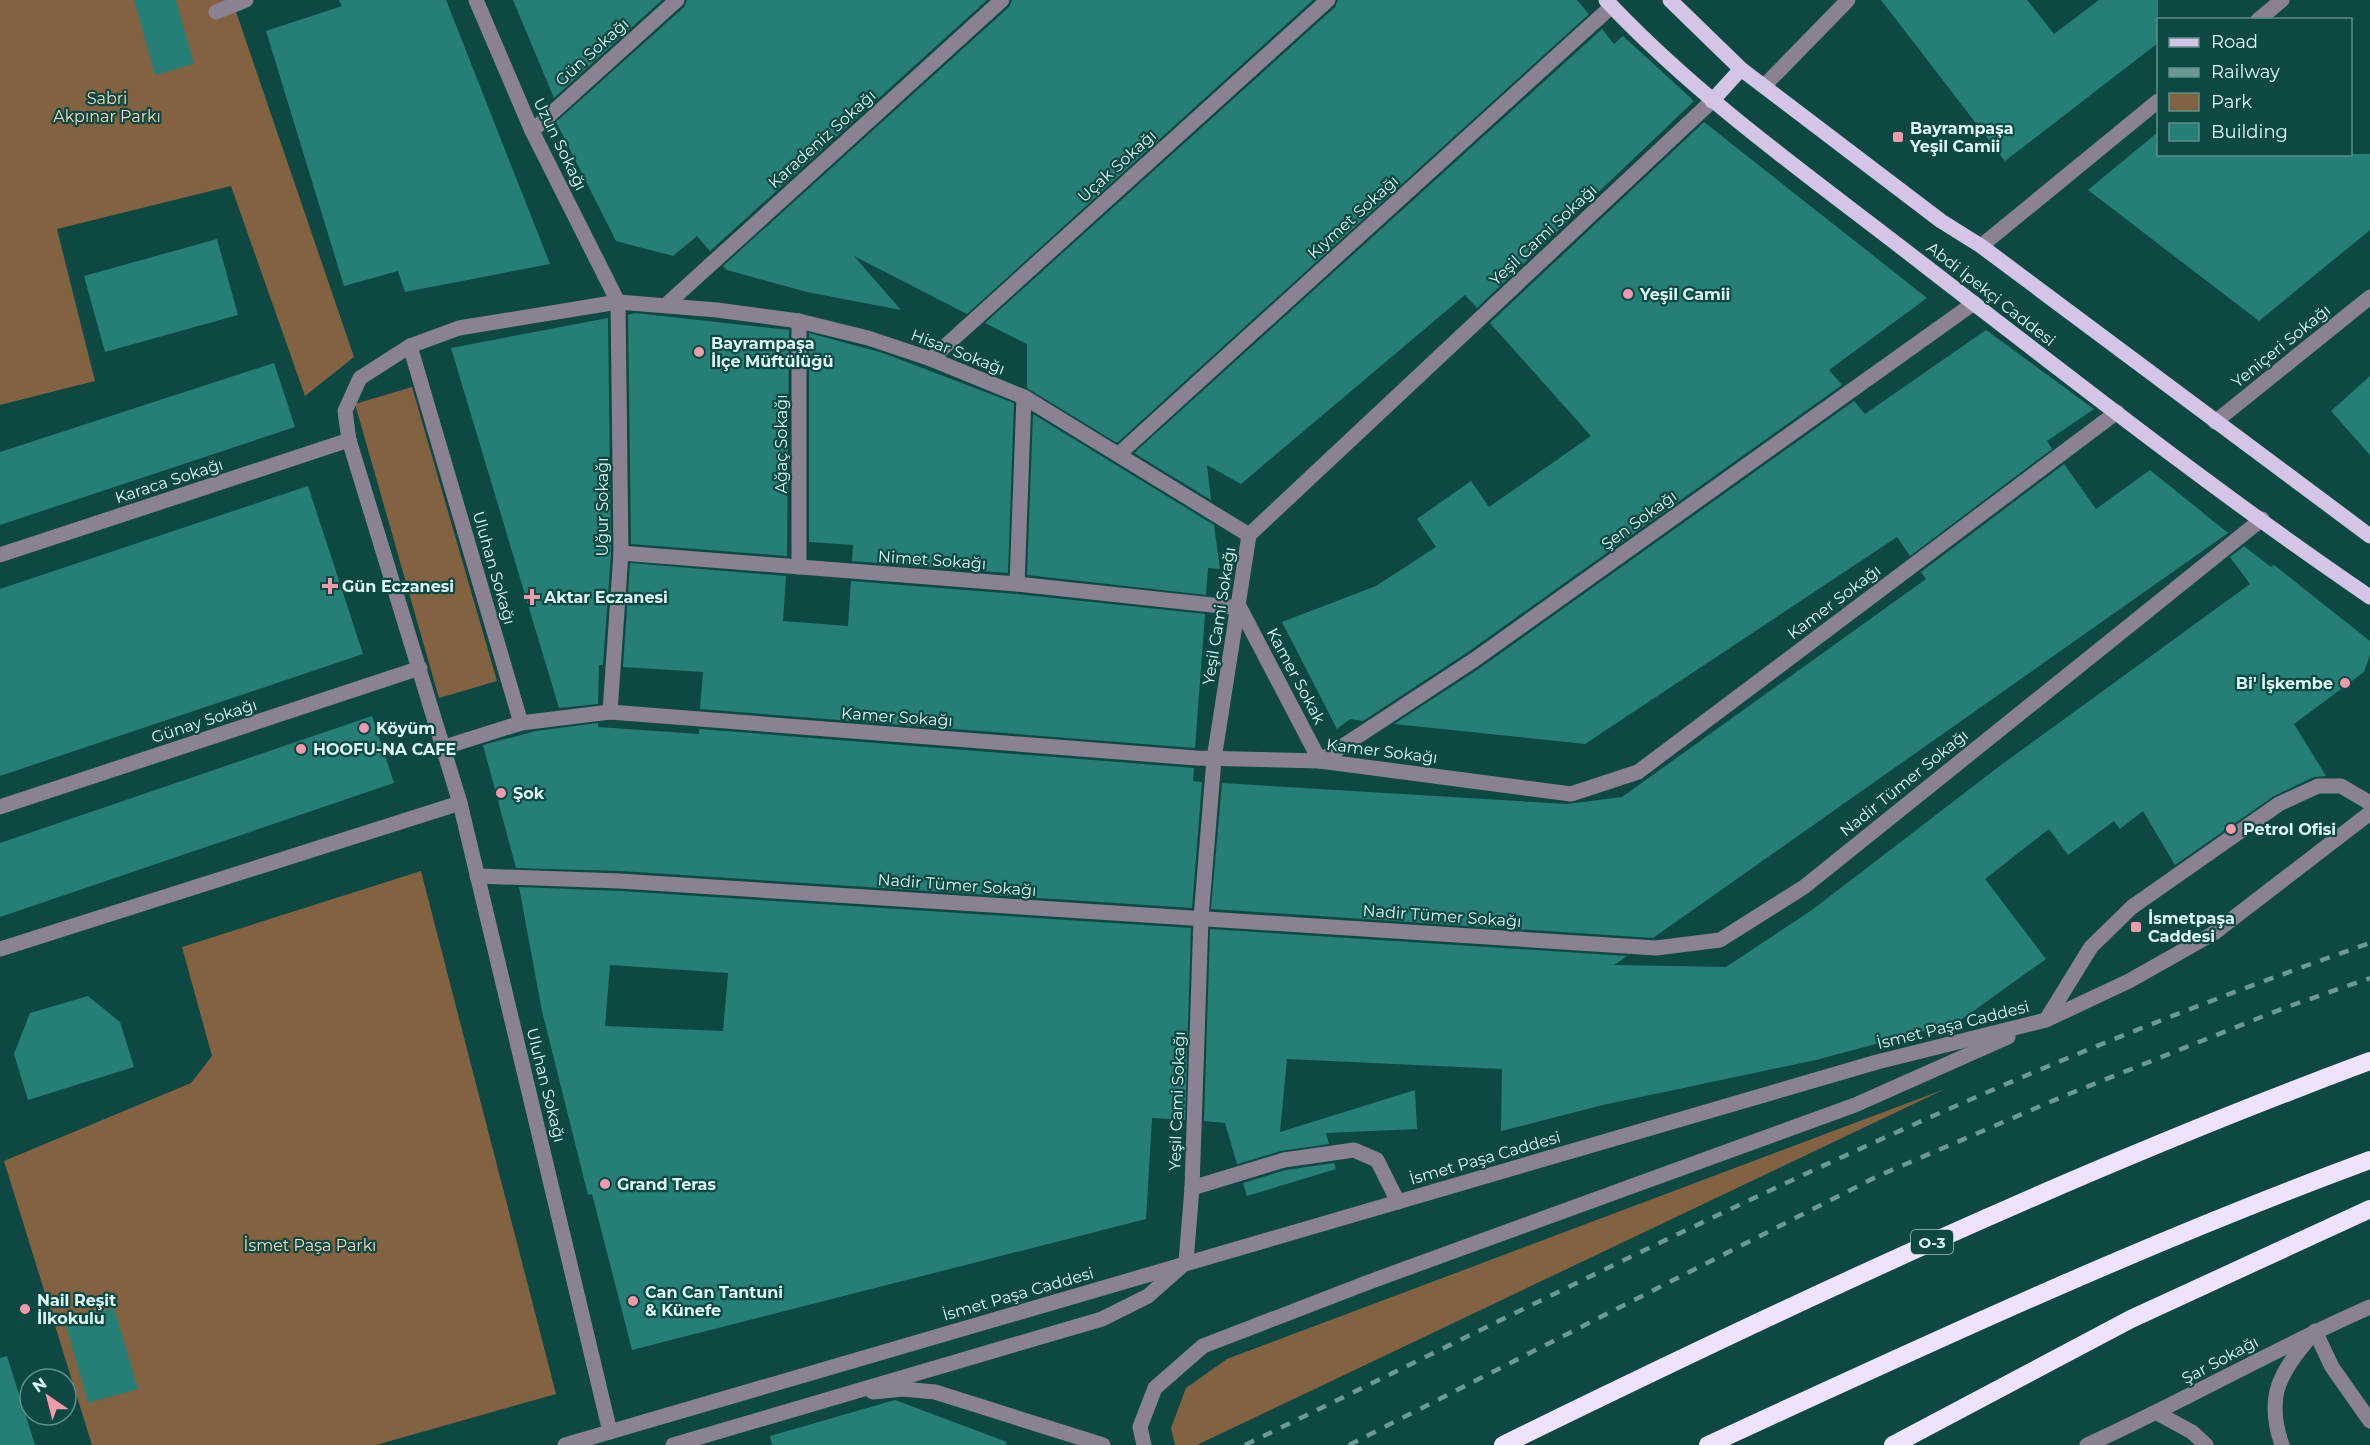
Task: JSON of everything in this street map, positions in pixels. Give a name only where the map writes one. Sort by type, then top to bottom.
[{"type":"highway","name":"O-3","points":[[1503,1445],[1714,1342],[1932,1242],[2119,1161],[2370,1061]]},
{"type":"highway","points":[[1708,1445],[1977,1321],[2266,1198],[2370,1160]]},
{"type":"highway","points":[[1893,1445],[2131,1319],[2370,1209]]},
{"type":"main road","name":"Abdi İpekçi Caddesi","points":[[1670,0],[1741,69],[1941,221],[1981,246],[2215,422],[2368,531]]},
{"type":"main road","name":"Abdi İpekçi Caddesi","points":[[1609,3],[1678,73],[1816,184],[2117,412],[2370,597]]},
{"type":"main road","points":[[1712,101],[1741,69]]},
{"type":"street","points":[[216,12],[246,0]]},
{"type":"street","name":"Uzun Sokağı","points":[[476,0],[532,130],[618,302]]},
{"type":"street","name":"Gün Sokağı","points":[[532,130],[676,0]]},
{"type":"street","name":"Karadeniz Sokağı","points":[[666,305],[1002,0]]},
{"type":"street","name":"Uçak Sokağı","points":[[931,359],[1328,0]]},
{"type":"street","points":[[1764,86],[1848,0]]},
{"type":"street","points":[[2260,18],[2282,0]]},
{"type":"street","name":"Kıymet Sokağı","points":[[1119,454],[1609,3]]},
{"type":"street","name":"Yeşil Cami Sokağı","points":[[1186,1262],[1192,1188],[1201,918],[1214,759],[1240,608],[1249,535],[1712,101]]},
{"type":"street","points":[[1981,246],[2157,102]]},
{"type":"street","name":"Yeniçeri Sokağı","points":[[2215,422],[2370,297]]},
{"type":"street","name":"Hisar Sokağı","points":[[618,302],[666,305],[799,321],[868,338],[931,359],[1024,397],[1249,535]]},
{"type":"street","name":"Uluhan Sokağı","points":[[610,1432],[460,803],[445,747],[349,440],[345,411],[360,378],[410,346],[459,328],[618,302]]},
{"type":"street","name":"Uğur Sokağı","points":[[610,712],[621,553],[618,302]]},
{"type":"street","name":"Şen Sokağı","points":[[1320,761],[1474,660],[1974,303]]},
{"type":"street","name":"Ağaç Sokağı","points":[[799,321],[799,567]]},
{"type":"street","name":"Uluhan Sokağı","points":[[410,346],[521,723]]},
{"type":"street","points":[[1017,584],[1024,397]]},
{"type":"street","name":"Kamer Sokağı","points":[[521,723],[610,712],[1214,759],[1320,761],[1571,794],[1638,772],[2117,412]]},
{"type":"street","name":"Karaca Sokağı","points":[[0,555],[349,440]]},
{"type":"street","name":"Nadir Tümer Sokağı","points":[[477,876],[620,881],[1656,948],[1720,940],[1804,887],[2262,519]]},
{"type":"street","name":"Nimet Sokağı","points":[[621,553],[1017,584],[1240,608]]},
{"type":"street","name":"Kamer Sokak","points":[[1240,608],[1320,761]]},
{"type":"street","name":"Günay Sokağı","points":[[0,807],[420,668]]},
{"type":"street","points":[[445,747],[521,723]]},
{"type":"street","points":[[1144,1445],[1140,1427],[1155,1388],[1203,1346],[1369,1282],[1855,1105],[2046,1020],[2091,947],[2132,907],[2279,804],[2318,786],[2341,786],[2370,803]]},
{"type":"street","points":[[0,949],[460,803]]},
{"type":"street","name":"İsmet Paşa Caddesi","points":[[565,1445],[1877,1062],[2046,1020],[2129,981],[2214,933],[2370,813]]},
{"type":"street","points":[[1192,1188],[1284,1161],[1353,1150],[1377,1160],[1398,1202]]},
{"type":"street","points":[[673,1445],[1102,1319],[1148,1296],[1186,1262]]},
{"type":"street","name":"Şar Sokağı","points":[[2087,1445],[2157,1413],[2315,1331],[2370,1307]]},
{"type":"street","points":[[2282,1445],[2274,1421],[2277,1390],[2286,1366],[2315,1331],[2332,1367],[2370,1421]]},
{"type":"street","points":[[837,1395],[903,1389],[934,1392],[1103,1445]]},
{"type":"street","points":[[2157,1413],[2192,1432],[2206,1445]]},
{"type":"green space","name":"Sabri Akpınar Parkı","points":[[0,0],[232,0],[354,357],[305,396],[231,186],[57,229],[95,381],[0,405]]},
{"type":"green space","points":[[412,387],[497,681],[439,698],[355,404]]},
{"type":"green space","name":"İsmet Paşa Parkı","points":[[421,871],[556,1394],[376,1445],[92,1445],[78,1400],[78,1367],[68,1367],[4,1161],[191,1083],[212,1056],[182,947]]},
{"type":"green space","points":[[1945,1089],[1197,1445],[1175,1445],[1171,1428],[1186,1388],[1227,1359]]},
{"type":"building","points":[[134,0],[176,0],[194,64],[155,75]]},
{"type":"building","points":[[339,0],[446,0],[550,264],[405,292],[398,271],[344,286],[266,31],[342,6]]},
{"type":"building","points":[[513,0],[662,0],[554,98]]},
{"type":"building","points":[[687,0],[987,0],[710,251],[697,236],[673,256],[616,241],[556,122],[684,7]]},
{"type":"building","points":[[1012,0],[1313,0],[967,314],[854,256],[901,310],[807,292],[727,270],[723,266],[1009,7]]},
{"type":"building","points":[[1338,0],[1577,0],[1589,14],[1117,443],[1027,388],[1027,344],[985,323],[1335,7]]},
{"type":"building","points":[[1881,0],[2027,0],[2054,34],[2099,0],[2158,0],[2157,44],[2005,161]]},
{"type":"building","points":[[1602,29],[1614,44],[1623,36],[1694,101],[1477,308],[1465,295],[1241,484],[1207,465],[1211,500],[1134,453]]},
{"type":"building","points":[[1704,122],[1927,298],[1829,370],[1842,385],[1468,652],[1363,721],[1350,719],[1337,729],[1282,622],[1376,586],[1436,547],[1417,519],[1471,481],[1489,507],[1591,436],[1490,323]]},
{"type":"building","points":[[2157,133],[2157,156],[2352,156],[2352,154],[2370,154],[2370,230],[2259,321],[2088,190]]},
{"type":"building","points":[[217,239],[238,315],[105,352],[84,276]]},
{"type":"building","points":[[635,313],[789,330],[787,556],[631,544],[628,315]]},
{"type":"building","points":[[608,318],[611,553],[603,665],[599,665],[598,704],[559,708],[451,348]]},
{"type":"building","points":[[1986,330],[2094,409],[2047,441],[2052,449],[1910,556],[1897,537],[1585,744],[1394,724],[1480,668],[1854,401],[1865,414]]},
{"type":"building","points":[[809,333],[883,353],[1014,403],[1008,573],[852,561],[853,545],[809,542]]},
{"type":"building","points":[[274,363],[295,427],[0,525],[0,452]]},
{"type":"building","points":[[2370,376],[2370,455],[2331,411]]},
{"type":"building","points":[[1033,414],[1214,525],[1220,569],[1208,568],[1206,595],[1027,575]]},
{"type":"building","points":[[2064,464],[2096,509],[2150,470],[2228,533],[1653,938],[1211,909],[1222,783],[1567,804],[1622,797],[1926,579],[1921,572]]},
{"type":"building","points":[[308,486],[363,654],[0,776],[0,589]]},
{"type":"building","points":[[2244,546],[2271,567],[2274,565],[2370,641],[2370,655],[2364,672],[2294,724],[2326,776],[2314,777],[2274,796],[2175,865],[2143,811],[2120,829],[2114,821],[2068,855],[2049,829],[1985,879],[2046,959],[1958,1022],[1816,1060],[1603,1105],[1501,1131],[1502,1069],[1287,1059],[1280,1132],[1415,1090],[1417,1129],[1326,1133],[1329,1144],[1281,1151],[1237,1164],[1225,1123],[1204,1121],[1210,929],[1627,956],[1614,965],[1726,967],[1812,910],[2001,765],[2250,584],[2230,557]]},
{"type":"building","points":[[630,563],[786,576],[783,621],[848,626],[851,581],[1016,594],[1205,614],[1195,748],[700,709],[703,672],[623,667]]},
{"type":"building","points":[[372,716],[394,783],[0,917],[0,843]]},
{"type":"building","points":[[598,723],[598,727],[699,734],[699,729],[1194,768],[1193,781],[1202,782],[1192,908],[621,871],[516,868],[483,745],[536,731]]},
{"type":"building","points":[[519,887],[620,891],[1191,928],[1185,1120],[1152,1118],[1146,1219],[632,1350],[592,1194],[588,1195],[542,1011]],"holes":[[[610,965],[728,973],[723,1031],[605,1026]]]},
{"type":"building","points":[[88,996],[120,1022],[134,1067],[28,1100],[14,1054],[30,1013]]},
{"type":"building","points":[[1334,1163],[1336,1169],[1247,1196],[1243,1183],[1286,1170]]},
{"type":"building","points":[[114,1308],[138,1389],[88,1403],[65,1322]]},
{"type":"building","points":[[7,1356],[18,1391],[18,1427],[29,1427],[35,1445],[0,1445],[0,1358]]},
{"type":"building","points":[[895,1400],[1007,1442],[1006,1445],[772,1445],[770,1436]]},
{"type":"railway","points":[[1245,1445],[1753,1198],[1959,1104],[2177,1014],[2370,943]]},
{"type":"railway","points":[[1349,1445],[1878,1176],[2064,1096],[2284,1008],[2370,978]]},
{"type":"place","name":"Bayrampaşa Yeşil Camii","points":[[1898,137]]},
{"type":"place","name":"Yeşil Camii","points":[[1628,294]]},
{"type":"place","name":"Bayrampaşa İlçe Müftülüğü","points":[[699,352]]},
{"type":"place","name":"Gün Eczanesi","points":[[330,586]]},
{"type":"place","name":"Aktar Eczanesi","points":[[532,597]]},
{"type":"place","name":"Bi' İşkembe","points":[[2345,683]]},
{"type":"place","name":"Köyüm","points":[[364,728]]},
{"type":"place","name":"HOOFU-NA CAFE","points":[[301,749]]},
{"type":"place","name":"Şok","points":[[501,793]]},
{"type":"place","name":"Petrol Ofisi","points":[[2231,829]]},
{"type":"place","name":"İsmetpaşa Caddesi","points":[[2136,927]]},
{"type":"place","name":"Grand Teras","points":[[605,1184]]},
{"type":"place","name":"Can Can Tantuni & Künefe","points":[[633,1301]]},
{"type":"place","name":"Nail Reşit İlkokulu","points":[[25,1309]]}]
